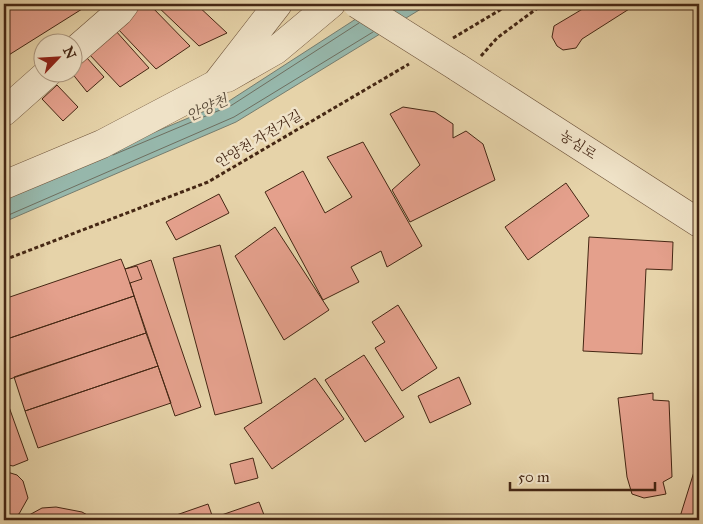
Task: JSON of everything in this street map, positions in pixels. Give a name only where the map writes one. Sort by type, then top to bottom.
[{"type":"street","points":[[82,44],[119,12],[125,4]]},
{"type":"street","points":[[216,84],[278,4]]},
{"type":"street","points":[[4,185],[102,144],[216,84],[276,50],[332,4]]},
{"type":"street","name":"농심로","points":[[357,4],[699,223]]},
{"type":"street","points":[[4,112],[38,82]]},
{"type":"path","points":[[452,39],[510,4]]},
{"type":"path","points":[[462,71],[497,38],[543,4]]},
{"type":"path","name":"안양천 자전거길","points":[[4,260],[208,182],[410,63]]},
{"type":"water","points":[[379,4],[429,4],[236,122],[4,222],[4,195],[229,101]]},
{"type":"building","points":[[4,4],[90,4],[45,32],[32,32],[32,40],[4,58]]},
{"type":"building","points":[[142,4],[149,4],[190,46],[156,69],[117,28]]},
{"type":"building","points":[[155,4],[196,4],[227,33],[199,46]]},
{"type":"building","points":[[591,4],[637,4],[582,39],[576,48],[563,50],[557,46],[552,37],[554,26]]},
{"type":"building","points":[[115,30],[149,68],[120,87],[89,54]]},
{"type":"building","points":[[87,58],[104,77],[87,92],[79,82],[82,82],[82,62]]},
{"type":"building","points":[[57,85],[78,107],[63,121],[42,99]]},
{"type":"building","points":[[403,107],[435,112],[453,124],[453,138],[466,131],[483,144],[495,180],[410,222],[392,190],[420,165],[390,114]]},
{"type":"building","points":[[363,142],[422,246],[387,267],[381,251],[351,267],[359,282],[323,300],[265,192],[303,171],[325,213],[352,197],[327,157]]},
{"type":"building","points":[[566,183],[589,216],[528,260],[505,227]]},
{"type":"building","points":[[219,194],[229,213],[176,240],[166,222]]},
{"type":"building","points":[[275,227],[329,310],[284,340],[235,256]]},
{"type":"building","points":[[589,237],[673,242],[672,270],[646,269],[642,354],[583,351]]},
{"type":"building","points":[[220,245],[262,403],[215,415],[173,258]]},
{"type":"building","points":[[121,259],[125,269],[137,266],[142,279],[130,283],[134,296],[4,340],[4,299]]},
{"type":"building","points":[[151,260],[201,407],[175,416],[125,269]]},
{"type":"building","points":[[134,296],[146,333],[4,381],[4,340]]},
{"type":"building","points":[[398,305],[437,368],[402,391],[375,348],[385,342],[372,322]]},
{"type":"building","points":[[146,333],[158,366],[25,411],[14,377]]},
{"type":"building","points":[[364,355],[404,417],[365,442],[325,380]]},
{"type":"building","points":[[158,366],[171,403],[38,448],[25,411]]},
{"type":"building","points":[[459,377],[471,404],[430,423],[418,396]]},
{"type":"building","points":[[315,378],[344,419],[272,469],[244,428]]},
{"type":"building","points":[[4,393],[28,460],[13,466],[4,464]]},
{"type":"building","points":[[653,393],[653,400],[669,401],[672,477],[663,482],[666,494],[644,498],[632,494],[627,477],[618,398]]},
{"type":"building","points":[[253,458],[258,478],[235,484],[230,464]]},
{"type":"building","points":[[698,459],[699,520],[679,520]]},
{"type":"building","points":[[4,471],[17,475],[23,481],[28,498],[19,514],[4,520]]},
{"type":"building","points":[[259,502],[266,520],[162,520],[208,504],[213,518]]},
{"type":"building","points":[[56,507],[82,512],[96,520],[20,520],[42,508]]},
{"type":"water label","name":"안양천","points":[[207,108]]}]
